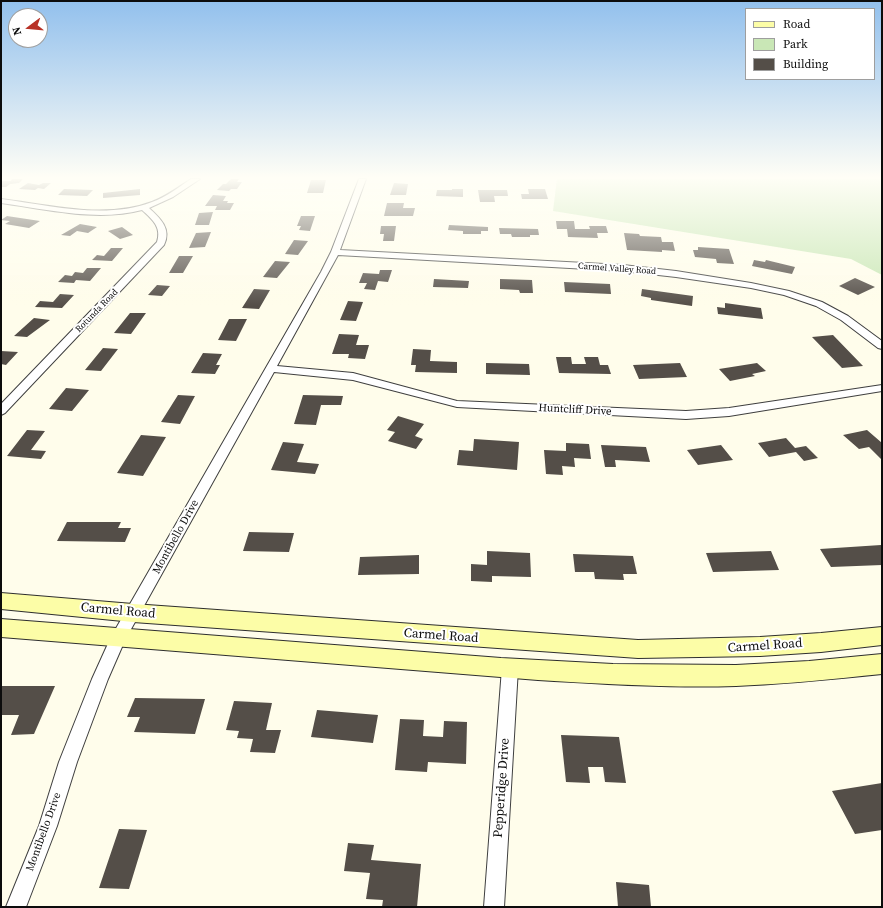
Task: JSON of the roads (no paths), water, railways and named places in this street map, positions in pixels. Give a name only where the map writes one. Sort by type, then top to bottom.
[{"type":"main road","name":"Carmel Road","points":[[1,601],[133,613],[638,649],[719,649],[792,645],[882,636]]},
{"type":"main road","points":[[1,628],[603,674],[688,676],[766,674],[832,670],[882,664]]},
{"type":"street","name":"Rotunda Road","points":[[1,411],[161,243],[164,233],[161,224],[158,221]]},
{"type":"street","name":"Montibello Drive","points":[[16,907],[48,826],[68,762],[100,679],[119,637],[335,252],[346,221]]},
{"type":"street","name":"Carmel Valley Road","points":[[335,252],[631,269],[763,287],[800,296],[830,309],[850,321],[882,346]]},
{"type":"street","name":"Huntcliff Drive","points":[[270,369],[363,379],[387,384],[435,400],[457,404],[670,415],[729,412],[882,388]]},
{"type":"street","name":"Pepperidge Drive","points":[[494,907],[510,668]]}]
